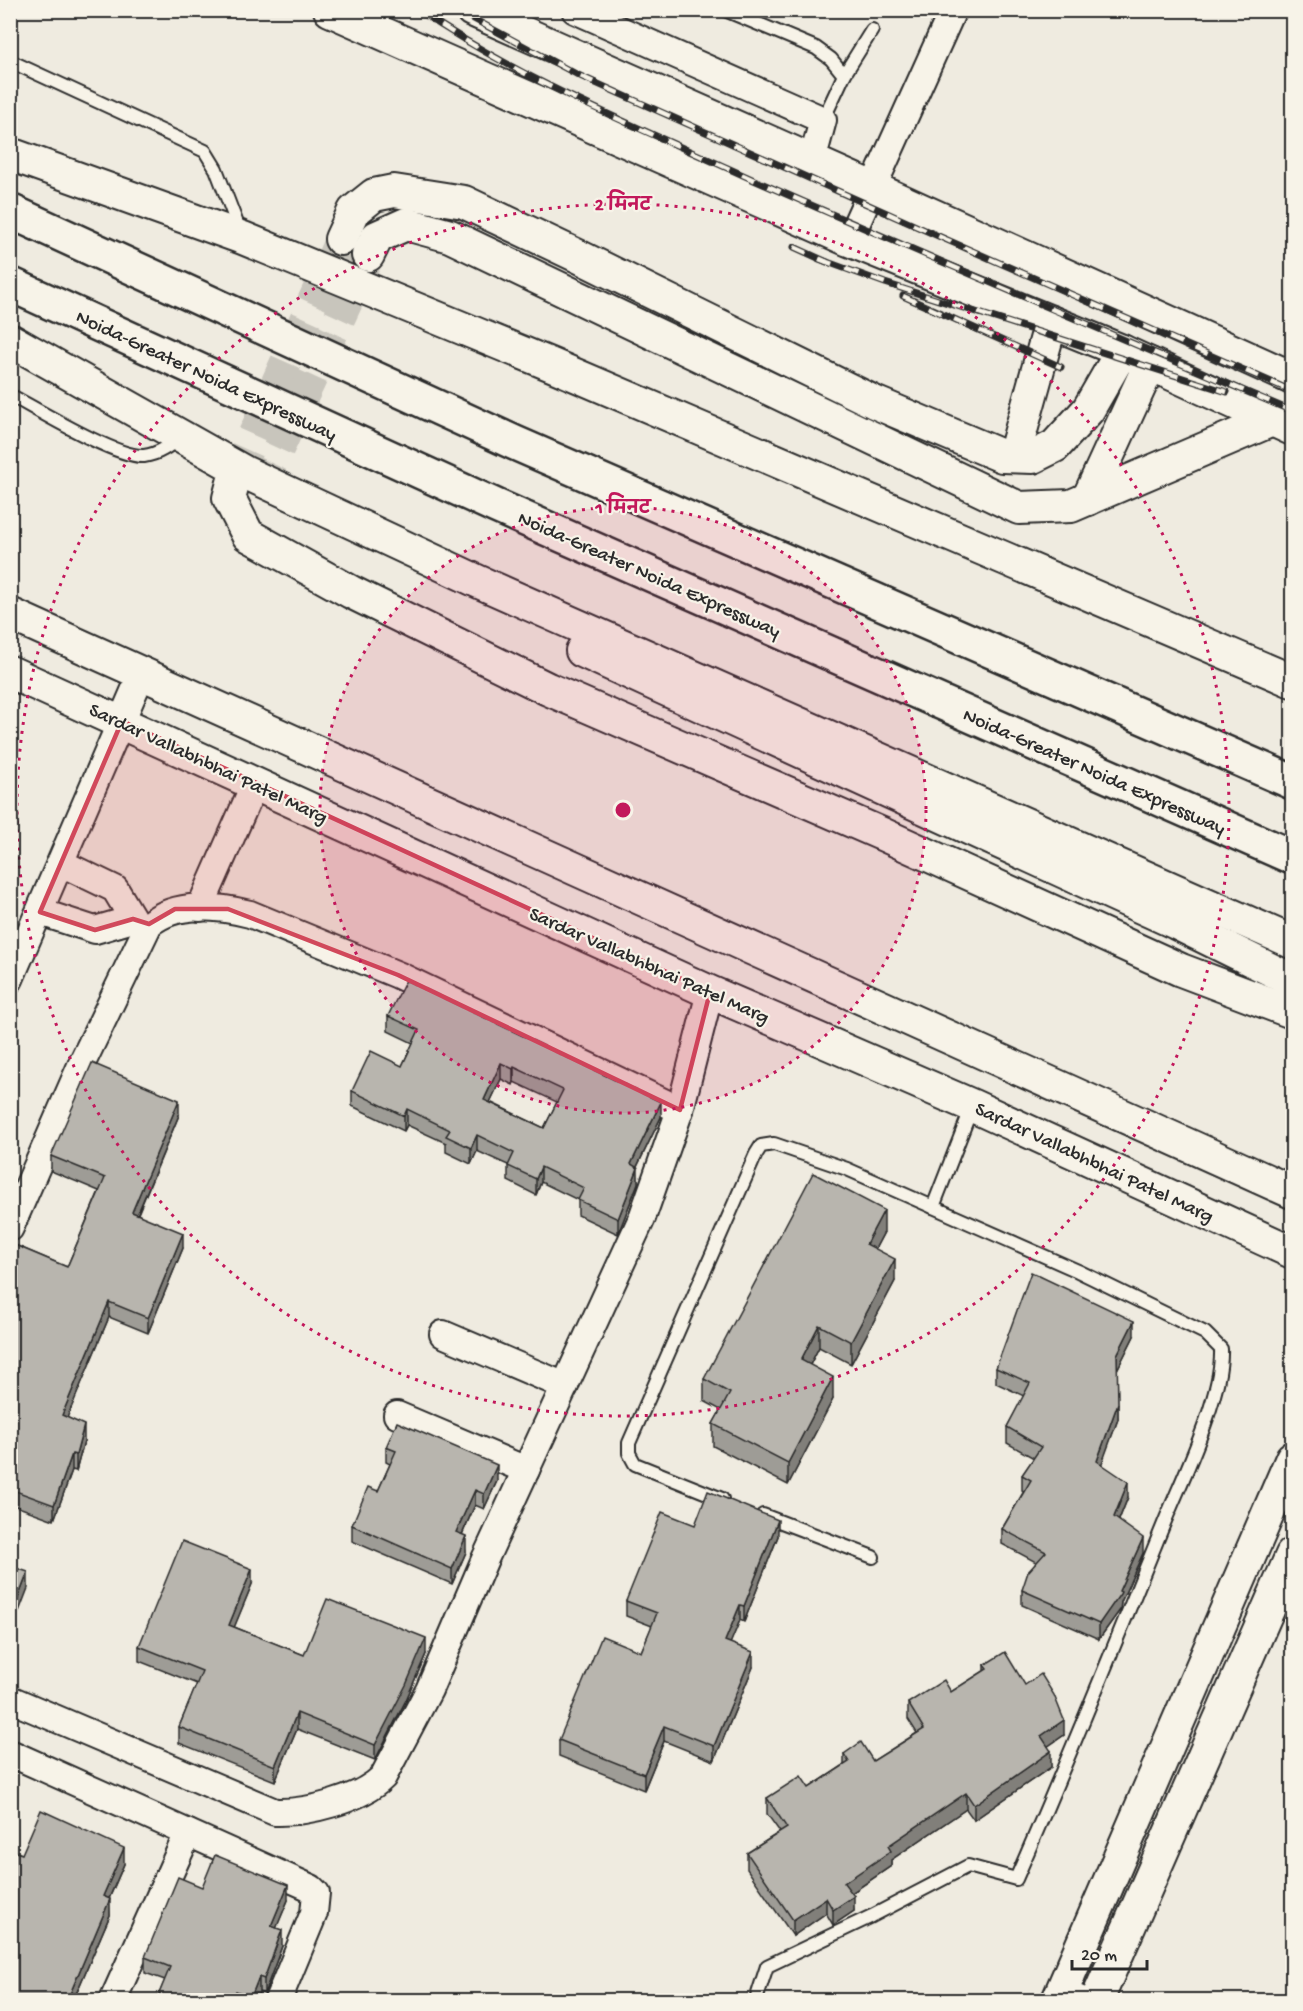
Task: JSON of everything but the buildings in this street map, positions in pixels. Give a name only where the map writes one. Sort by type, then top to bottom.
[{"type":"highway","points":[[10,211],[515,443],[1293,782]]},
{"type":"highway","name":"Noida-Greater Noida Expressway","points":[[10,284],[496,506],[1293,857]]},
{"type":"street","points":[[330,10],[849,240],[1122,351],[1282,424]]},
{"type":"street","points":[[472,10],[1293,378]]},
{"type":"street","points":[[575,10],[823,120],[812,161]]},
{"type":"street","points":[[849,240],[953,10]]},
{"type":"street","points":[[10,154],[243,238],[552,365],[1293,681]]},
{"type":"street","points":[[341,239],[354,210],[374,195],[394,191],[464,202],[874,402],[1002,456],[1033,457],[1055,446],[1088,410],[1122,351]]},
{"type":"street","points":[[368,255],[377,237],[406,224],[450,236],[1019,508],[1071,506],[1282,424]]},
{"type":"street","points":[[1014,456],[1051,322]]},
{"type":"street","points":[[10,340],[244,472],[477,581],[1293,942]]},
{"type":"street","points":[[1088,499],[1150,364]]},
{"type":"street","points":[[1293,980],[1176,923],[265,506],[246,485],[230,498],[248,535],[351,592],[548,688],[882,834],[1181,970],[1293,1012]]},
{"type":"street","points":[[10,614],[1293,1192]]},
{"type":"street","name":"Sardar Vallabhbhai Patel Marg","points":[[10,672],[122,721],[710,992],[973,1106],[1293,1252]]},
{"type":"street","points":[[10,979],[142,673]]},
{"type":"street","points":[[200,908],[255,783]]},
{"type":"street","points":[[61,863],[115,889],[141,921]]},
{"type":"street","points":[[40,912],[95,930],[141,921],[175,909],[228,909],[250,914],[398,975],[680,1110]]},
{"type":"street","points":[[10,1228],[141,921]]},
{"type":"street","points":[[10,1699],[275,1812],[337,1802],[375,1784],[382,1777],[429,1690],[485,1559],[642,1218],[680,1110],[710,992]]},
{"type":"street","points":[[443,1334],[565,1386]]},
{"type":"street","points":[[397,1415],[526,1470]]},
{"type":"street","points":[[1067,1998],[1293,1458]]},
{"type":"street","points":[[1097,2001],[1293,1555]]},
{"type":"street","points":[[10,1754],[311,1888],[316,1893],[314,1913],[278,2001]]},
{"type":"street","points":[[113,2001],[188,1833]]},
{"type":"lane","points":[[725,10],[816,48],[831,59],[844,75]]},
{"type":"lane","points":[[823,120],[844,75],[872,30]]},
{"type":"lane","points":[[10,62],[205,151],[216,169],[243,238]]},
{"type":"lane","points":[[10,395],[119,452],[142,456],[160,452],[181,436]]},
{"type":"lane","points":[[933,1207],[973,1106]]},
{"type":"lane","points":[[733,1503],[635,1464],[629,1453],[629,1443],[761,1146],[774,1144],[847,1169],[1078,1271],[1205,1333],[1221,1349],[1221,1365],[1201,1432],[1061,1776],[1016,1879],[968,1866],[872,1916],[767,1966],[756,2001]]},
{"type":"lane","points":[[754,1512],[873,1557]]},
{"type":"highlighted area","points":[[122,721],[710,992],[680,1110],[398,975],[228,909],[175,909],[149,924],[133,919],[95,930],[40,912]]},
{"type":"tunnel","points":[[234,479],[341,239]]},
{"type":"tunnel","points":[[258,492],[366,261]]},
{"type":"railway","points":[[418,10],[498,59],[625,122],[888,239],[1292,411]]},
{"type":"railway","points":[[457,10],[578,75],[1292,391]]},
{"type":"railway","points":[[794,247],[827,262]]},
{"type":"railway","points":[[819,259],[885,283],[1227,392]]},
{"type":"railway","points":[[903,296],[1061,367]]}]
